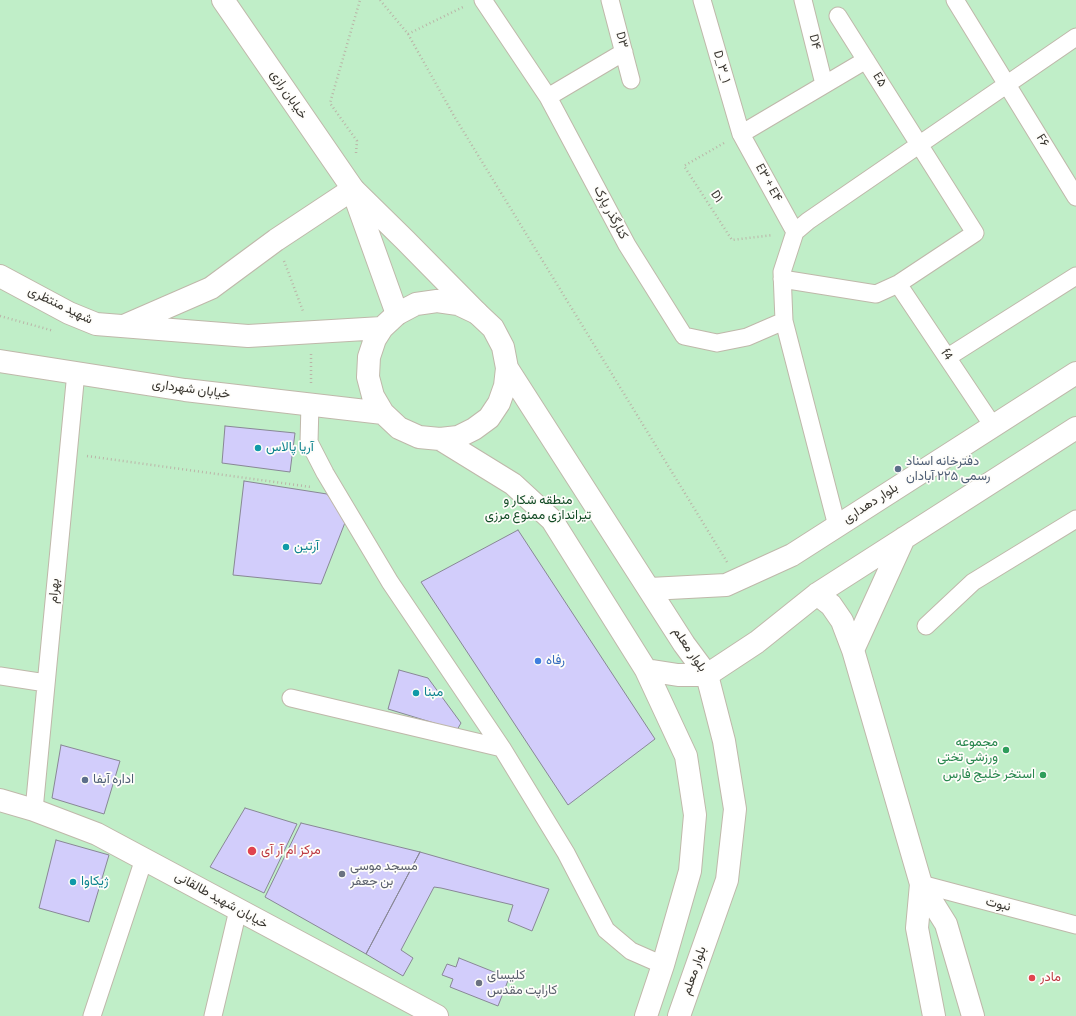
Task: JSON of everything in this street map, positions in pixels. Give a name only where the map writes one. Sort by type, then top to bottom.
[{"type":"main road","name":"خیابان رازی","points":[[223,0],[353,189],[477,313]]},
{"type":"main road","name":"خیابان رازی","points":[[353,189],[389,321]]},
{"type":"main road","points":[[123,327],[211,288],[276,240],[353,189]]},
{"type":"main road","name":"شهید منتظری","points":[[0,276],[69,313],[96,324],[248,336],[389,321]]},
{"type":"main road","points":[[437,301],[458,304],[477,313],[493,328],[503,347],[507,368],[505,386],[499,403],[488,418],[474,429],[458,437],[440,439],[418,437],[399,428],[383,413],[373,396],[368,377],[369,357],[375,339],[389,321],[416,304],[437,301]]},
{"type":"main road","name":"خیابان شهرداری","points":[[0,360],[185,390],[383,413]]},
{"type":"main road","name":"بلوار معلم","points":[[507,368],[684,644],[707,675],[724,741],[735,809],[727,880],[679,1016]]},
{"type":"main road","name":"بلوار دهداری","points":[[650,589],[726,585],[792,555],[1076,373]]},
{"type":"main road","points":[[646,670],[678,675],[707,675],[757,642],[817,594],[1076,428]]},
{"type":"main road","points":[[440,439],[513,484],[552,520],[646,670],[686,756],[695,815],[690,871],[663,965],[646,1016]]},
{"type":"main road","points":[[853,650],[904,538]]},
{"type":"main road","points":[[817,594],[831,605],[842,621],[853,650],[921,884],[946,924],[973,1016]]},
{"type":"main road","name":"خیابان شهيد طالقانی","points":[[0,800],[34,810],[97,834],[437,1016]]},
{"type":"main road","points":[[921,884],[917,928],[934,1016]]},
{"type":"main road","points":[[690,1016],[693,975]]},
{"type":"street","name":"کنارگذر پارک","points":[[483,0],[548,97],[627,245],[684,336],[717,342],[748,337],[784,321]]},
{"type":"street","name":"D۳","points":[[610,0],[631,80]]},
{"type":"street","name":"D_۳_۱","points":[[702,0],[741,134]]},
{"type":"street","name":"D۴","points":[[804,0],[824,84]]},
{"type":"street","name":"F۶","points":[[955,0],[1076,197]]},
{"type":"street","name":"E۵","points":[[838,16],[920,144],[975,234],[898,284]]},
{"type":"street","points":[[837,526],[784,321],[782,272],[796,232],[808,221],[1076,37]]},
{"type":"street","points":[[548,97],[624,52]]},
{"type":"street","points":[[741,134],[866,60]]},
{"type":"street","name":"E۳ + E۴","points":[[741,134],[796,232]]},
{"type":"street","points":[[948,357],[1076,276]]},
{"type":"street","points":[[782,279],[876,294],[898,284]]},
{"type":"street","name":"f4","points":[[898,284],[993,426]]},
{"type":"street","name":"بهرام","points":[[34,810],[76,372]]},
{"type":"street","points":[[310,404],[309,442],[335,490],[390,582],[502,748],[566,853],[606,930],[631,951],[663,965]]},
{"type":"street","points":[[926,626],[973,582],[1076,519]]},
{"type":"street","points":[[0,676],[46,683]]},
{"type":"street","points":[[291,698],[502,748]]},
{"type":"street","points":[[92,1016],[144,859]]},
{"type":"street","name":"نبوت","points":[[921,884],[1076,925]]},
{"type":"street","points":[[213,1016],[238,910]]},
{"type":"path","points":[[330,103],[360,0]]},
{"type":"path","points":[[380,0],[408,34],[458,123],[738,580]]},
{"type":"path","points":[[408,34],[466,5]]},
{"type":"path","name":"D۱","points":[[741,134],[684,166],[732,240],[796,232]]},
{"type":"path","points":[[68,453],[335,490]]},
{"type":"green space","name":"منطقه شکار و تیراندازی ممنوع مرزی","points":[[0,0],[1076,0],[1076,1016],[0,1016]]},
{"type":"building","name":"آریا پالاس","points":[[225,426],[295,433],[290,472],[222,463]]},
{"type":"building","name":"آرتین","points":[[244,481],[327,494],[346,520],[321,584],[233,575]]},
{"type":"building","name":"رفاه","points":[[518,530],[655,739],[568,805],[421,582]]},
{"type":"building","name":"مبنا","points":[[399,670],[428,678],[461,723],[457,730],[388,709]]},
{"type":"building","name":"اداره آبفا","points":[[61,745],[120,761],[104,814],[52,798]]},
{"type":"building","name":"مرکز ام آر آی","points":[[245,808],[297,824],[264,893],[210,867]]},
{"type":"building","name":"مسجد موسی بن جعفر","points":[[301,823],[420,852],[366,954],[265,897]]},
{"type":"building","name":"ژیکاوا","points":[[56,840],[109,855],[89,922],[39,908]]},
{"type":"building","points":[[420,852],[549,889],[532,931],[508,921],[513,905],[434,887],[401,950],[413,958],[403,976],[366,954]]},
{"type":"building","name":"کلیسای کاراپت مقدس","points":[[459,958],[509,978],[498,1006],[450,987],[453,979],[442,975],[447,964],[456,967]]},
{"type":"place","name":"آریا پالاس","points":[[258,448]]},
{"type":"place","name":"دفترخانه اسناد رسمی ۲۲۵ آبادان","points":[[898,469]]},
{"type":"place","name":"آرتین","points":[[286,547]]},
{"type":"place","name":"رفاه","points":[[538,661]]},
{"type":"place","name":"مبنا","points":[[416,693]]},
{"type":"place","name":"مجموعه ورزشی تختی","points":[[1006,750]]},
{"type":"place","name":"استخر خلیج فارس","points":[[1043,775]]},
{"type":"place","name":"اداره آبفا","points":[[85,780]]},
{"type":"place","name":"مرکز ام آر آی","points":[[252,851]]},
{"type":"place","name":"مسجد موسی بن جعفر","points":[[342,874]]},
{"type":"place","name":"ژیکاوا","points":[[73,882]]},
{"type":"place","name":"مادر","points":[[1032,978]]},
{"type":"place","name":"کلیسای کاراپت مقدس","points":[[479,983]]}]
